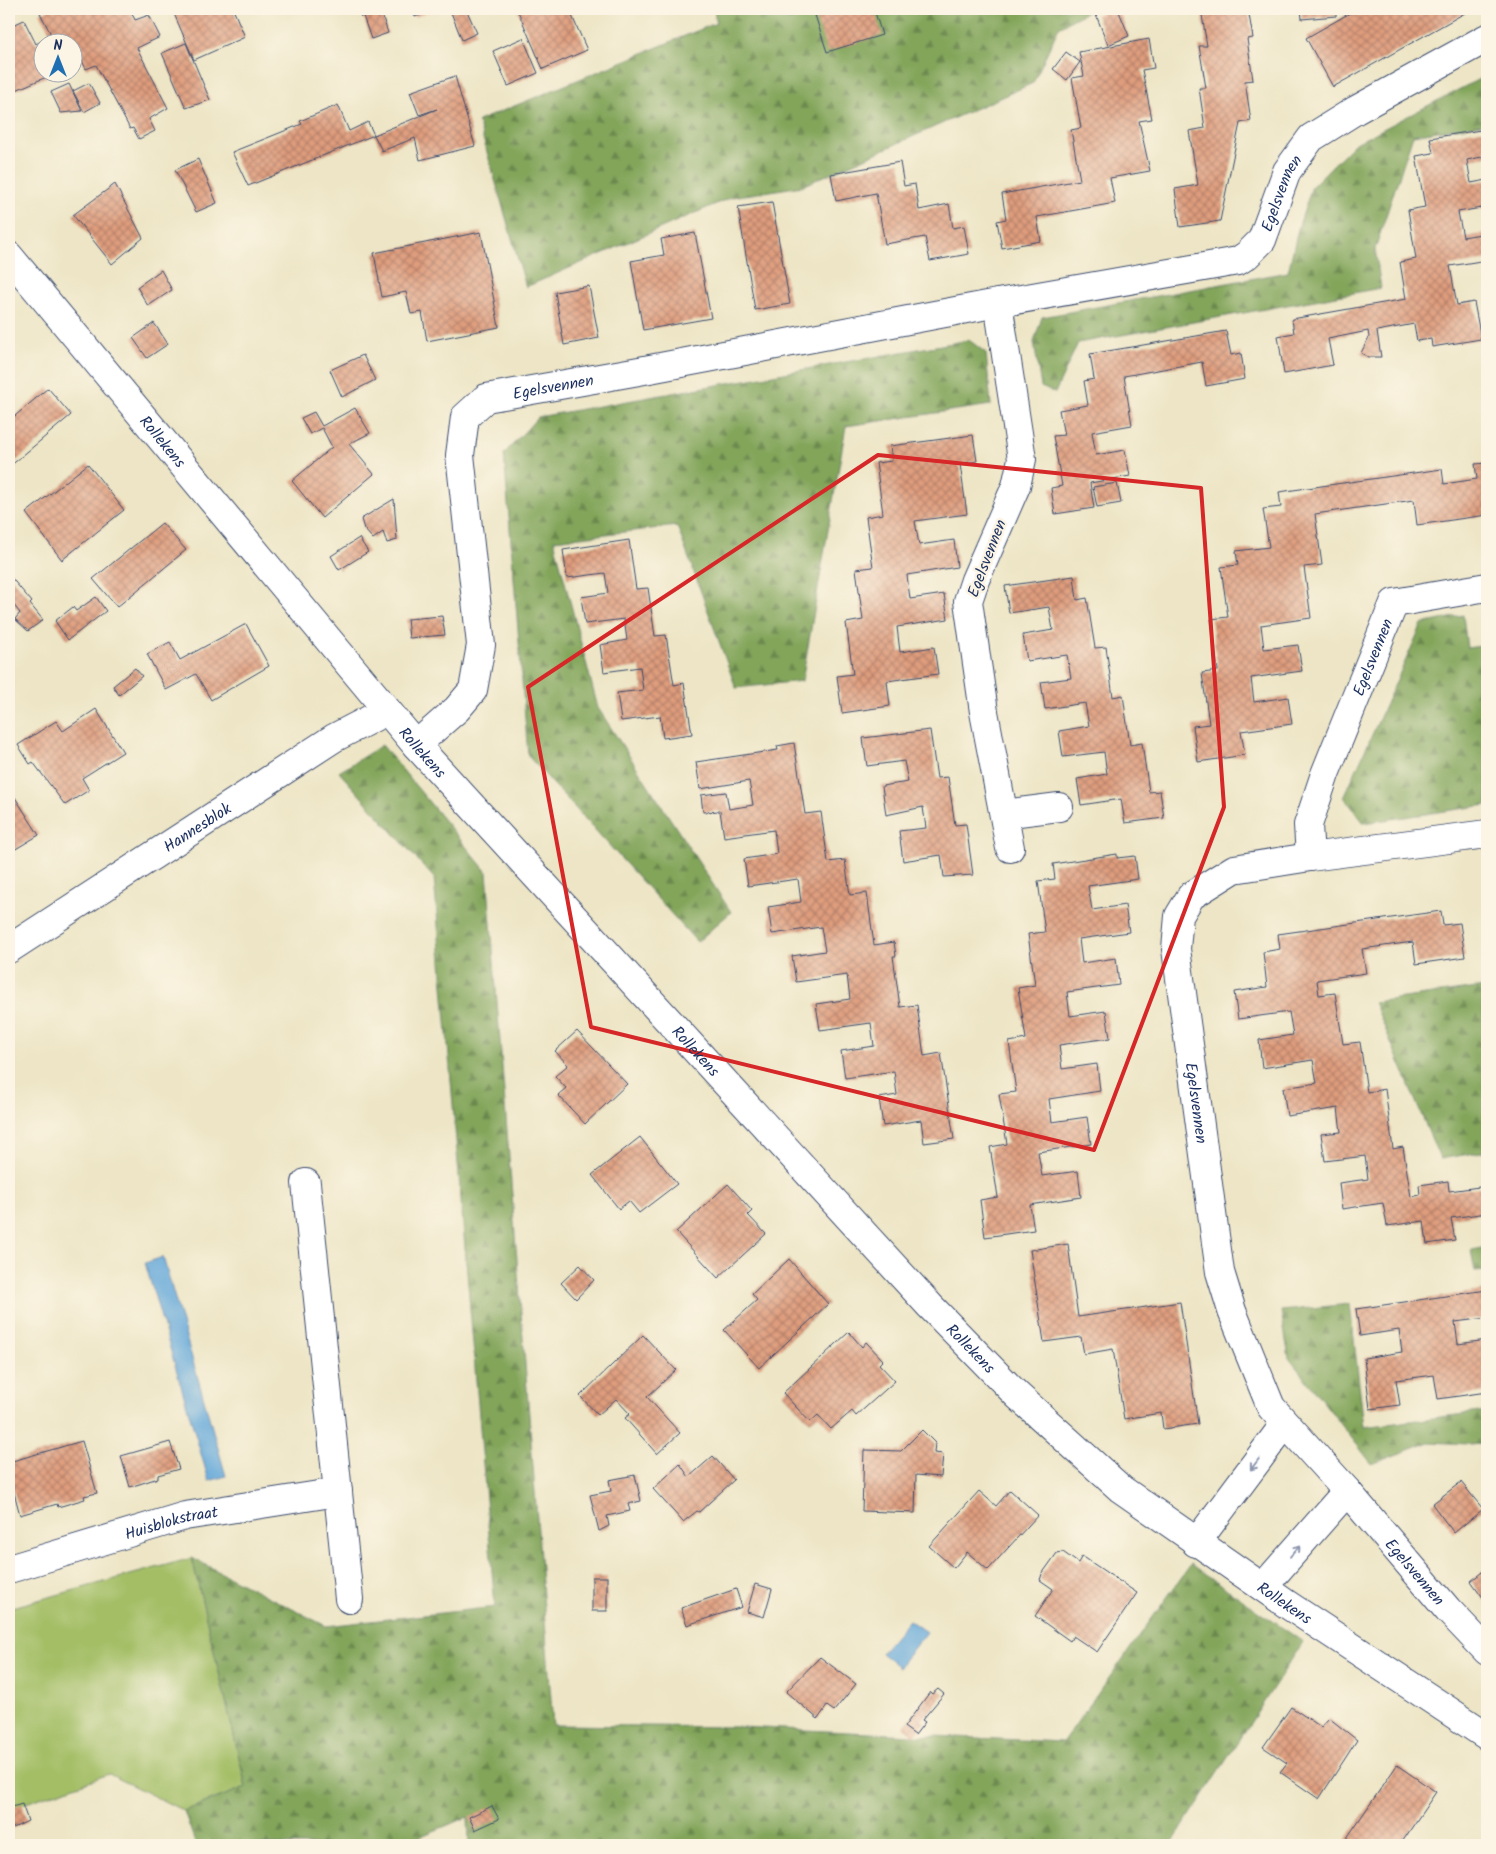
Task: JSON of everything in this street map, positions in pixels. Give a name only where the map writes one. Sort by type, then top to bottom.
[{"type":"street","name":"Egelsvennen","points":[[416,745],[457,709],[474,690],[481,645],[460,455],[465,417],[486,398],[998,303],[1238,261],[1248,255],[1262,240],[1287,170],[1312,138],[1356,110],[1487,38]]},
{"type":"street","name":"Rollekens","points":[[9,256],[416,745],[930,1306],[1017,1395],[1121,1489],[1196,1543],[1487,1736]]},
{"type":"street","name":"Egelsvennen","points":[[998,303],[1022,459],[1016,486],[975,580],[968,601],[984,712],[1010,848]]},
{"type":"street","name":"Egelsvennen","points":[[1310,857],[1308,825],[1325,774],[1394,603],[1487,587]]},
{"type":"street","name":"Hannesblok","points":[[9,949],[334,738],[386,710]]},
{"type":"street","points":[[1004,814],[1058,807]]},
{"type":"street","name":"Egelsvennen","points":[[1487,834],[1310,857],[1234,870],[1191,896],[1179,916],[1176,949],[1220,1272],[1232,1311],[1270,1407],[1284,1425],[1347,1491],[1448,1610],[1487,1651]]},
{"type":"street","points":[[306,1183],[349,1599]]},
{"type":"street","points":[[1196,1543],[1284,1425]]},
{"type":"street","points":[[1262,1587],[1347,1491]]},
{"type":"street","name":"Huisblokstraat","points":[[9,1569],[185,1516],[338,1492]]},
{"type":"highlighted area","points":[[878,455],[1201,488],[1224,807],[1094,1150],[591,1027],[528,687]]},
{"type":"green space","points":[[714,9],[1092,9],[1059,27],[1033,83],[802,186],[732,197],[526,287],[478,121],[716,23]]},
{"type":"green space","points":[[1487,75],[1487,123],[1413,135],[1375,249],[1381,288],[1078,343],[1055,393],[1041,387],[1034,342],[1042,317],[1288,272],[1298,229],[1312,186],[1354,144]]},
{"type":"green space","points":[[969,340],[986,353],[991,405],[846,426],[802,681],[736,688],[677,526],[554,540],[598,708],[731,912],[697,942],[528,756],[504,454],[538,417]]},
{"type":"green space","points":[[1463,615],[1467,648],[1487,645],[1487,805],[1364,823],[1344,797],[1422,624]]},
{"type":"green space","points":[[382,745],[487,872],[553,1725],[741,1727],[1063,1742],[1191,1564],[1303,1642],[1171,1845],[469,1845],[468,1817],[399,1845],[196,1845],[184,1811],[246,1787],[192,1558],[326,1626],[495,1607],[434,878],[339,772]]},
{"type":"green space","points":[[1487,983],[1487,1151],[1440,1159],[1374,1002],[1484,987]]},
{"type":"green space","points":[[1487,1247],[1487,1271],[1475,1272],[1471,1250]]},
{"type":"green space","points":[[1350,1304],[1364,1427],[1487,1411],[1487,1445],[1429,1442],[1372,1464],[1289,1358],[1281,1311]]},
{"type":"green space","points":[[192,1558],[246,1787],[184,1811],[109,1774],[9,1809],[9,1608]]},
{"type":"water","points":[[163,1257],[226,1476],[209,1481],[145,1263]]},
{"type":"water","points":[[909,1620],[926,1632],[899,1667],[881,1653]]},
{"type":"building","points":[[50,9],[130,9],[135,20],[149,15],[160,37],[137,48],[168,108],[149,119],[155,131],[139,139],[133,128],[130,129],[96,65],[86,69],[82,61],[82,32],[50,32],[40,13]]},
{"type":"building","points":[[172,9],[233,9],[245,37],[194,60]]},
{"type":"building","points":[[358,9],[380,9],[388,33],[371,39],[363,16],[361,17]]},
{"type":"building","points":[[412,9],[436,9],[415,17]]},
{"type":"building","points":[[466,9],[477,33],[462,40],[450,10]]},
{"type":"building","points":[[517,9],[569,9],[587,50],[543,69]]},
{"type":"building","points":[[813,9],[874,9],[882,35],[827,52]]},
{"type":"building","points":[[1110,9],[1118,9],[1129,36],[1108,45],[1096,15]]},
{"type":"building","points":[[1201,9],[1248,9],[1253,38],[1247,39],[1253,80],[1245,81],[1251,121],[1240,123],[1220,221],[1180,227],[1175,189],[1198,185],[1189,131],[1205,128],[1199,88],[1206,88],[1199,46],[1207,46]]},
{"type":"building","points":[[1301,9],[1336,9],[1336,16],[1302,19]]},
{"type":"building","points":[[1357,9],[1472,9],[1333,87],[1306,38]]},
{"type":"building","points":[[24,20],[32,36],[32,82],[35,82],[9,93],[9,27]]},
{"type":"building","points":[[523,38],[538,73],[508,86],[493,51]]},
{"type":"building","points":[[1149,39],[1154,68],[1142,70],[1152,119],[1139,121],[1150,171],[1110,178],[1115,203],[1037,217],[1041,241],[1002,248],[997,221],[1006,219],[1002,194],[1080,180],[1071,130],[1081,128],[1072,78],[1084,76],[1079,52]]},
{"type":"building","points":[[186,43],[210,100],[186,108],[162,53]]},
{"type":"building","points":[[1066,52],[1080,62],[1067,80],[1053,69]]},
{"type":"building","points":[[455,76],[475,146],[420,160],[415,138],[382,151],[374,135],[437,109],[419,115],[410,92]]},
{"type":"building","points":[[89,83],[100,103],[84,112],[73,91]]},
{"type":"building","points":[[69,84],[82,111],[61,113],[51,92]]},
{"type":"building","points":[[338,105],[349,131],[368,122],[374,135],[248,186],[232,152],[302,124],[300,121]]},
{"type":"building","points":[[1487,129],[1487,156],[1467,160],[1471,183],[1487,180],[1487,207],[1458,212],[1463,237],[1487,233],[1487,260],[1450,266],[1457,305],[1474,302],[1481,339],[1432,347],[1431,339],[1417,341],[1414,324],[1377,331],[1381,357],[1368,357],[1361,353],[1369,337],[1368,331],[1328,339],[1333,365],[1284,374],[1278,336],[1294,333],[1292,319],[1406,299],[1400,262],[1416,259],[1408,210],[1425,207],[1416,156],[1433,153],[1430,138]]},
{"type":"building","points":[[198,159],[217,203],[196,212],[175,170]]},
{"type":"building","points":[[900,162],[904,186],[915,184],[919,210],[949,204],[953,228],[964,226],[969,254],[930,261],[925,237],[885,244],[876,193],[836,201],[831,174]]},
{"type":"building","points":[[115,184],[143,238],[112,264],[73,215]]},
{"type":"building","points":[[772,202],[790,304],[755,310],[738,207]]},
{"type":"building","points":[[481,232],[499,327],[427,341],[422,312],[411,314],[406,292],[382,297],[374,253]]},
{"type":"building","points":[[695,233],[711,318],[643,330],[631,261],[664,255],[661,239]]},
{"type":"building","points":[[161,270],[172,290],[148,306],[137,287]]},
{"type":"building","points":[[589,286],[599,338],[564,345],[555,292]]},
{"type":"building","points":[[154,323],[168,344],[147,358],[133,338]]},
{"type":"building","points":[[1226,331],[1231,355],[1241,353],[1245,379],[1206,386],[1202,362],[1124,376],[1132,425],[1092,432],[1096,455],[1125,450],[1130,476],[1090,483],[1094,508],[1055,514],[1051,488],[1062,486],[1053,436],[1064,435],[1059,410],[1088,405],[1084,381],[1094,379],[1090,354]]},
{"type":"building","points":[[363,355],[375,380],[342,397],[330,370]]},
{"type":"building","points":[[48,388],[71,415],[9,467],[9,421]]},
{"type":"building","points":[[355,408],[370,433],[349,444],[374,474],[322,518],[292,481],[332,447],[322,428],[310,434],[301,418],[314,412],[322,426]]},
{"type":"building","points":[[973,435],[977,461],[960,464],[967,514],[915,521],[919,545],[954,540],[957,567],[907,575],[910,599],[944,594],[948,619],[897,627],[900,652],[934,647],[938,674],[887,681],[890,706],[842,713],[837,676],[853,674],[846,623],[863,620],[856,569],[873,567],[866,517],[883,514],[876,463],[892,461],[890,446]]},
{"type":"building","points":[[1487,463],[1487,515],[1417,525],[1414,500],[1315,514],[1322,565],[1304,567],[1311,618],[1261,625],[1264,649],[1298,645],[1302,671],[1251,678],[1254,702],[1288,697],[1292,724],[1241,731],[1245,755],[1198,762],[1193,726],[1209,724],[1202,673],[1218,671],[1211,619],[1228,617],[1221,567],[1238,565],[1236,551],[1269,547],[1263,509],[1281,507],[1279,492],[1442,469],[1444,484],[1477,479],[1475,464]]},
{"type":"building","points":[[88,464],[124,510],[62,560],[26,513]]},
{"type":"building","points":[[1117,483],[1121,503],[1097,507],[1093,487]]},
{"type":"building","points":[[394,499],[397,540],[387,543],[383,532],[373,539],[364,529],[361,519]]},
{"type":"building","points":[[162,523],[186,550],[117,607],[93,579]]},
{"type":"building","points":[[359,538],[368,552],[339,570],[331,556]]},
{"type":"building","points":[[629,540],[636,589],[648,588],[655,636],[666,635],[674,685],[684,683],[692,734],[663,738],[660,716],[621,721],[617,693],[643,690],[640,667],[604,672],[600,645],[627,640],[624,619],[585,624],[581,597],[608,593],[605,573],[567,578],[563,550]]},
{"type":"building","points":[[9,575],[32,602],[30,604],[43,620],[28,631],[15,619],[20,613],[9,599]]},
{"type":"building","points":[[1074,576],[1077,600],[1087,598],[1095,648],[1106,647],[1113,697],[1123,695],[1130,745],[1142,743],[1149,792],[1160,791],[1164,818],[1125,823],[1121,799],[1081,805],[1077,779],[1107,774],[1104,752],[1063,757],[1059,731],[1089,726],[1085,703],[1045,709],[1041,682],[1071,678],[1067,655],[1027,661],[1023,635],[1053,630],[1049,607],[1009,613],[1005,586]]},
{"type":"building","points":[[96,597],[106,611],[68,640],[55,621],[73,607],[76,611]]},
{"type":"building","points":[[442,616],[445,635],[409,638],[407,619]]},
{"type":"building","points":[[246,624],[269,666],[211,700],[196,674],[166,690],[147,654],[170,642],[180,660]]},
{"type":"building","points":[[135,668],[142,676],[119,695],[113,686]]},
{"type":"building","points":[[96,709],[123,752],[82,778],[89,790],[65,805],[33,762],[30,764],[18,745],[56,721],[63,731]]},
{"type":"building","points":[[930,730],[937,778],[948,777],[955,825],[966,824],[973,875],[944,877],[941,855],[903,861],[899,831],[926,828],[923,807],[886,815],[882,786],[908,782],[904,761],[867,766],[863,738]]},
{"type":"building","points":[[794,743],[805,814],[821,812],[828,862],[845,860],[850,895],[867,893],[874,945],[894,942],[896,956],[893,956],[900,1007],[917,1005],[924,1056],[941,1053],[954,1139],[924,1143],[921,1120],[883,1126],[879,1098],[897,1095],[894,1071],[845,1078],[841,1051],[874,1046],[871,1023],[820,1030],[816,1004],[850,999],[847,975],[796,982],[792,956],[825,951],[821,927],[772,934],[768,907],[801,902],[798,879],[748,886],[744,859],[777,854],[774,830],[724,837],[720,811],[703,812],[701,795],[726,792],[729,809],[753,805],[749,781],[700,789],[696,762],[778,750],[777,746]]},
{"type":"building","points":[[9,788],[39,835],[14,850],[9,843]]},
{"type":"building","points":[[1117,854],[1117,858],[1135,856],[1138,879],[1088,886],[1092,910],[1125,905],[1129,932],[1079,939],[1082,963],[1116,958],[1119,985],[1067,992],[1070,1016],[1106,1011],[1110,1038],[1059,1045],[1062,1069],[1097,1064],[1100,1091],[1049,1099],[1052,1122],[1087,1117],[1091,1144],[1038,1152],[1042,1176],[1078,1171],[1081,1197],[1030,1205],[1034,1230],[985,1237],[980,1200],[998,1197],[990,1147],[1007,1144],[999,1094],[1016,1092],[1009,1042],[1026,1039],[1018,988],[1035,985],[1028,934],[1045,932],[1038,881],[1055,879],[1053,864]]},
{"type":"building","points":[[1441,911],[1443,925],[1460,923],[1465,957],[1416,964],[1413,942],[1362,949],[1366,973],[1317,980],[1319,995],[1335,993],[1343,1044],[1360,1042],[1367,1092],[1385,1089],[1393,1149],[1403,1147],[1411,1197],[1420,1195],[1419,1185],[1448,1181],[1449,1191],[1487,1186],[1487,1213],[1451,1218],[1455,1240],[1427,1244],[1424,1221],[1387,1226],[1383,1203],[1342,1209],[1339,1183],[1368,1179],[1365,1156],[1325,1161],[1321,1134],[1341,1132],[1338,1108],[1287,1116],[1283,1088],[1317,1083],[1313,1060],[1262,1068],[1259,1040],[1293,1035],[1289,1012],[1238,1019],[1234,992],[1267,987],[1263,952],[1280,949],[1278,934]]},
{"type":"building","points":[[577,1031],[627,1084],[585,1124],[558,1095],[566,1088],[555,1076],[568,1065],[555,1051]]},
{"type":"building","points":[[640,1137],[677,1184],[639,1213],[629,1201],[619,1209],[592,1175]]},
{"type":"building","points":[[728,1184],[752,1211],[748,1215],[766,1234],[718,1278],[676,1232]]},
{"type":"building","points":[[1068,1244],[1078,1317],[1180,1302],[1198,1424],[1163,1429],[1161,1413],[1124,1419],[1113,1349],[1084,1354],[1081,1337],[1044,1342],[1030,1250]]},
{"type":"building","points":[[789,1259],[828,1304],[759,1368],[724,1330],[757,1300],[752,1294]]},
{"type":"building","points":[[580,1265],[594,1280],[576,1299],[561,1283]]},
{"type":"building","points":[[1487,1290],[1487,1318],[1455,1322],[1458,1344],[1487,1340],[1487,1392],[1438,1399],[1434,1375],[1396,1380],[1400,1405],[1370,1409],[1364,1358],[1402,1352],[1399,1330],[1360,1336],[1356,1309]]},
{"type":"building","points":[[849,1332],[862,1347],[866,1342],[883,1360],[879,1364],[895,1381],[856,1416],[852,1411],[831,1429],[818,1415],[810,1422],[783,1393]]},
{"type":"building","points":[[643,1335],[676,1370],[647,1397],[680,1433],[657,1454],[625,1418],[630,1414],[616,1399],[598,1415],[580,1396]]},
{"type":"building","points":[[922,1430],[935,1443],[934,1453],[943,1454],[941,1477],[916,1475],[915,1513],[862,1511],[864,1450],[901,1451]]},
{"type":"building","points":[[82,1441],[97,1493],[84,1496],[85,1499],[58,1507],[57,1504],[20,1515],[12,1485],[9,1486],[9,1462]]},
{"type":"building","points":[[170,1442],[179,1469],[158,1475],[158,1478],[130,1487],[121,1456]]},
{"type":"building","points":[[713,1456],[734,1480],[699,1512],[697,1511],[683,1522],[653,1489],[680,1464],[689,1477]]},
{"type":"building","points":[[635,1475],[641,1501],[628,1504],[630,1511],[607,1516],[609,1526],[599,1531],[590,1495],[611,1491],[609,1480]]},
{"type":"building","points":[[1461,1482],[1483,1509],[1454,1533],[1432,1504]]},
{"type":"building","points":[[1010,1490],[1038,1515],[988,1570],[967,1552],[954,1568],[929,1546],[979,1491],[996,1506]]},
{"type":"building","points":[[1063,1552],[1078,1563],[1082,1556],[1137,1593],[1097,1652],[1073,1636],[1070,1641],[1035,1616],[1053,1589],[1040,1580],[1042,1574],[1057,1553]]},
{"type":"building","points":[[1487,1568],[1487,1603],[1471,1581]]},
{"type":"building","points":[[592,1577],[607,1577],[607,1611],[592,1611]]},
{"type":"building","points":[[755,1584],[772,1589],[764,1617],[747,1612]]},
{"type":"building","points":[[736,1589],[742,1607],[687,1625],[681,1608]]},
{"type":"building","points":[[820,1657],[856,1684],[834,1711],[827,1706],[818,1719],[786,1692]]},
{"type":"building","points":[[938,1689],[944,1694],[922,1720],[925,1722],[915,1735],[904,1727],[930,1692],[932,1694]]},
{"type":"building","points":[[1291,1707],[1321,1727],[1329,1718],[1357,1740],[1319,1799],[1280,1772],[1287,1763],[1263,1747]]},
{"type":"building","points":[[1397,1765],[1436,1792],[1400,1845],[1377,1845],[1374,1843],[1373,1845],[1342,1845]]},
{"type":"building","points":[[22,1804],[28,1821],[9,1830],[9,1808]]},
{"type":"building","points":[[492,1806],[499,1819],[475,1830],[469,1817]]}]
